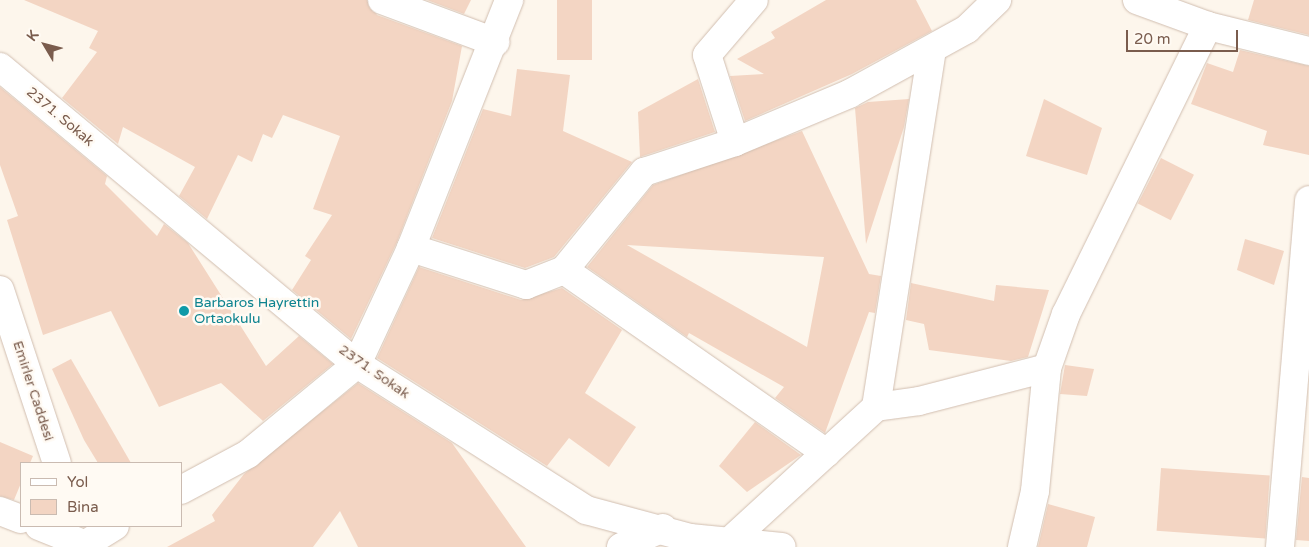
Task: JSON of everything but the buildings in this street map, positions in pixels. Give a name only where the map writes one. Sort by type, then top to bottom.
[{"type":"street","points":[[382,0],[495,42]]},
{"type":"street","points":[[182,489],[248,454],[357,364],[411,248],[495,42],[509,0]]},
{"type":"street","points":[[735,142],[707,55],[754,0]]},
{"type":"street","points":[[411,248],[526,285],[564,270],[644,172],[735,142],[850,94],[967,29],[997,0]]},
{"type":"street","points":[[1137,0],[1208,26],[1309,51]]},
{"type":"street","points":[[1022,547],[1035,491],[1047,368],[1066,314],[1208,26]]},
{"type":"street","points":[[876,407],[932,50]]},
{"type":"street","name":"2371. Sokak","points":[[0,67],[357,364],[586,510],[663,528],[690,538],[782,547]]},
{"type":"street","points":[[1280,547],[1309,200]]},
{"type":"street","points":[[564,270],[826,453]]},
{"type":"street","name":"Emirler Caddesi","points":[[0,290],[57,462]]},
{"type":"street","points":[[730,541],[876,407],[919,401],[1047,368]]},
{"type":"street","points":[[0,511],[20,519]]},
{"type":"street","points":[[42,527],[83,541],[113,527]]},
{"type":"street","points":[[621,547],[663,528]]},
{"type":"place","name":"Barbaros Hayrettin Ortaokulu","points":[[184,311]]}]
